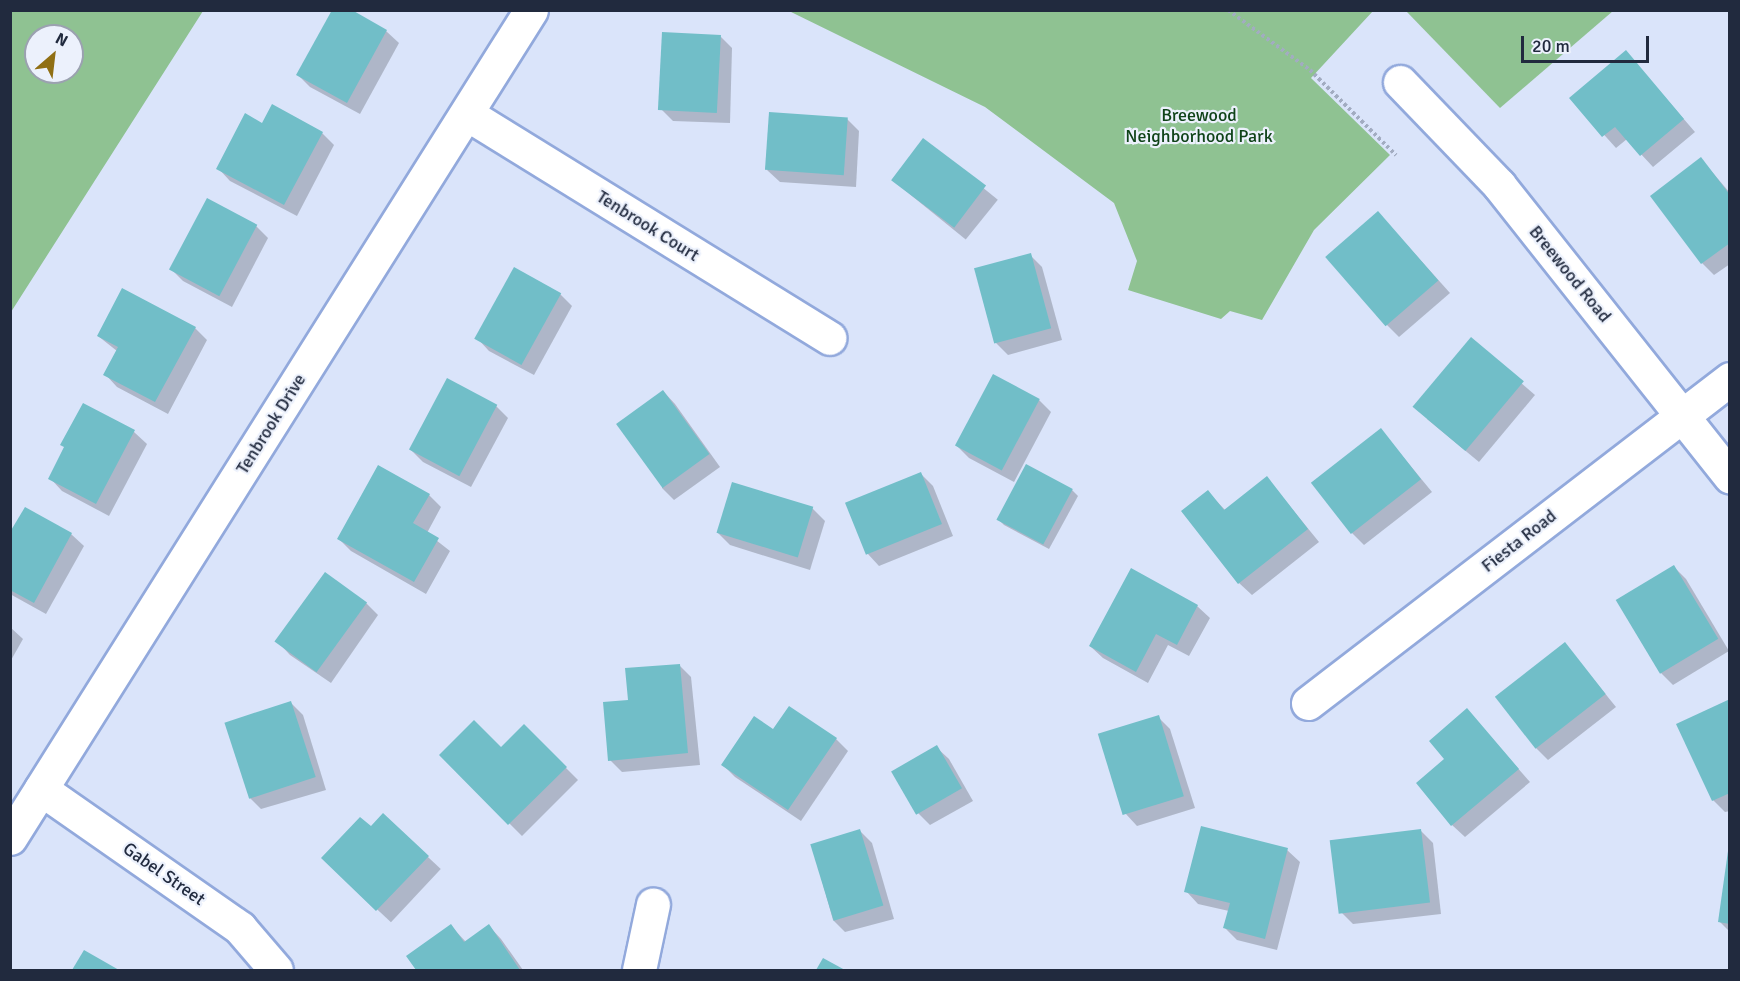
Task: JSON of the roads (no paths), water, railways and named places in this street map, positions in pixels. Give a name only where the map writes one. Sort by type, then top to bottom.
[{"type":"street","name":"Tenbrook Drive","points":[[10,838],[531,10]]},
{"type":"street","name":"Breewood Road","points":[[1400,82],[1499,185],[1730,476]]},
{"type":"street","name":"Tenbrook Court","points":[[467,114],[829,338]]},
{"type":"street","name":"Fiesta Road","points":[[1308,703],[1730,379]]},
{"type":"street","name":"Gabel Street","points":[[41,789],[240,928],[276,970]]},
{"type":"street","points":[[639,970],[653,904]]},
{"type":"park label","name":"Breewood Neighborhood Park","points":[[1199,126]]}]
